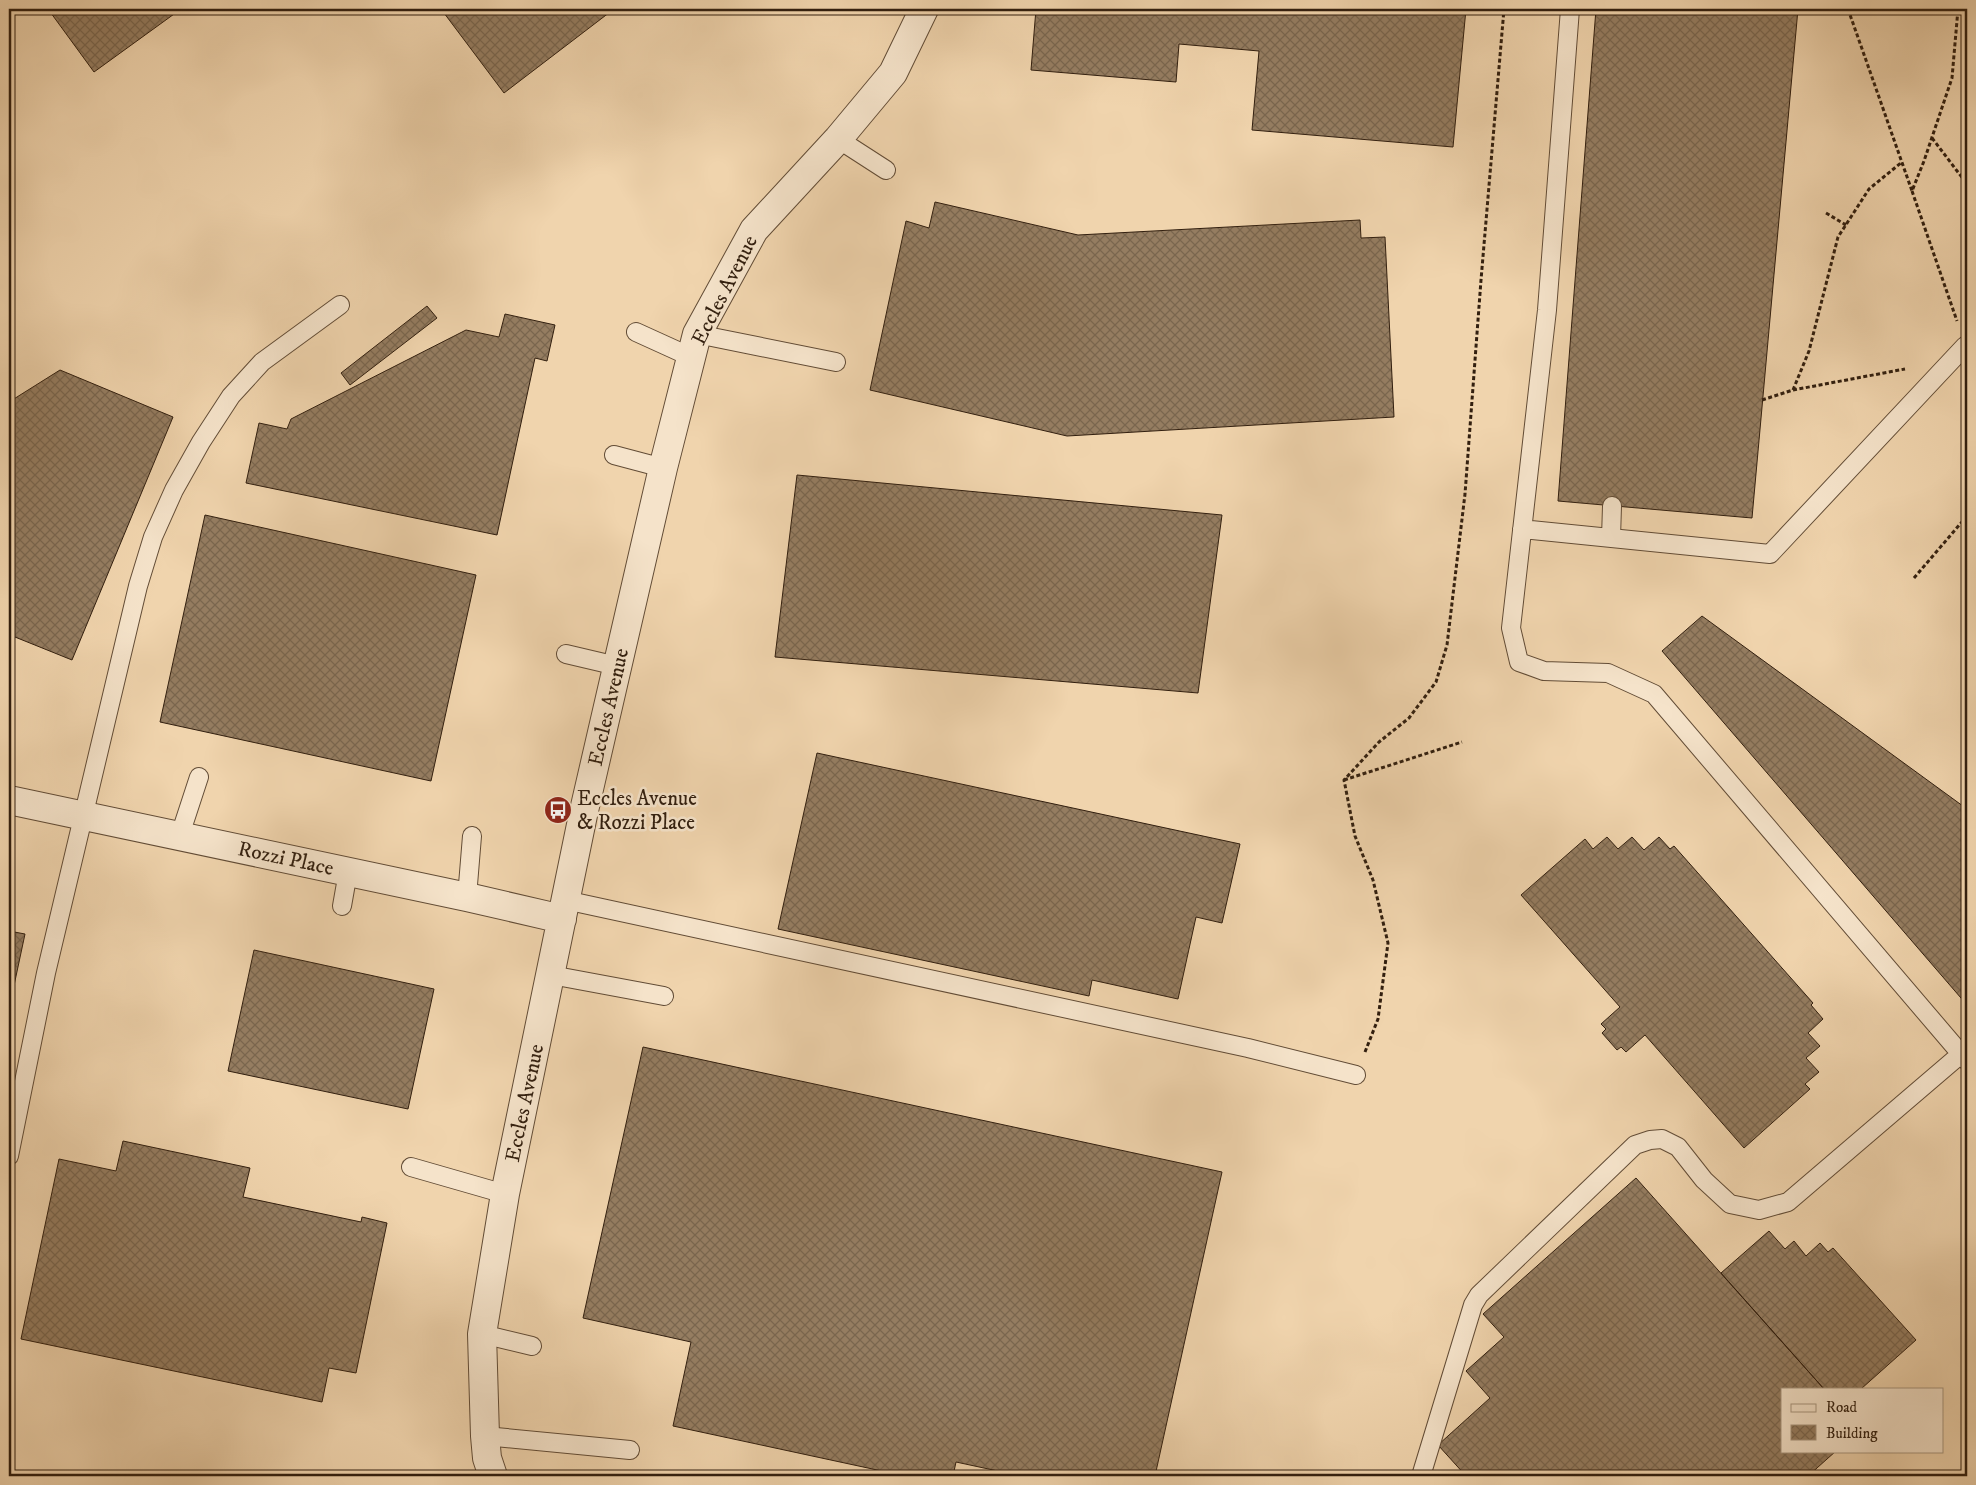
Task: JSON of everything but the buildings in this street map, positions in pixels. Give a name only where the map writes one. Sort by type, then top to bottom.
[{"type":"street","name":"Eccles Avenue","points":[[493,1476],[487,1458],[485,1436],[482,1334],[506,1194],[563,910],[617,666],[662,468],[694,346],[754,230],[838,139],[893,73],[924,9]]},
{"type":"street","name":"Rozzi Place","points":[[9,800],[466,897],[563,910]]},
{"type":"lane","points":[[1421,1476],[1472,1305],[1479,1295],[1635,1145],[1650,1140],[1662,1139],[1678,1147],[1704,1180],[1730,1204],[1759,1210],[1788,1202],[1964,1057],[1654,694],[1608,673],[1544,671],[1519,662],[1511,628],[1547,310],[1570,9]]},
{"type":"lane","points":[[838,139],[886,170]]},
{"type":"lane","points":[[9,1156],[46,974],[138,586],[153,536],[174,490],[201,442],[231,396],[262,362],[340,305]]},
{"type":"lane","points":[[636,332],[694,346],[836,362]]},
{"type":"lane","points":[[1522,529],[1770,554],[1965,346]]},
{"type":"lane","points":[[614,455],[662,468]]},
{"type":"lane","points":[[1611,538],[1612,506]]},
{"type":"lane","points":[[566,654],[617,666]]},
{"type":"lane","points":[[180,835],[198,777]]},
{"type":"lane","points":[[466,897],[472,836]]},
{"type":"lane","points":[[342,906],[348,872]]},
{"type":"lane","points":[[563,910],[1228,1044],[1356,1075]]},
{"type":"lane","points":[[551,975],[664,996]]},
{"type":"lane","points":[[411,1167],[506,1194]]},
{"type":"lane","points":[[482,1334],[532,1346]]},
{"type":"lane","points":[[485,1436],[630,1450]]},
{"type":"path","points":[[1344,780],[1379,742],[1409,718],[1436,682],[1448,645],[1466,494],[1482,270],[1504,9]]},
{"type":"path","points":[[1848,9],[1965,346]]},
{"type":"path","points":[[1912,192],[1952,78],[1958,9]]},
{"type":"path","points":[[1932,138],[1967,184]]},
{"type":"path","points":[[1793,390],[1809,351],[1838,237],[1869,189],[1902,162]]},
{"type":"path","points":[[1826,213],[1846,225]]},
{"type":"path","points":[[1762,400],[1793,390],[1951,361]]},
{"type":"path","points":[[1914,578],[1967,516]]},
{"type":"path","points":[[1344,780],[1462,742]]},
{"type":"path","points":[[1344,780],[1354,836],[1373,880],[1388,943],[1378,1019],[1356,1075]]},
{"type":"place","name":"Eccles Avenue & Rozzi Place","points":[[558,810]]}]
